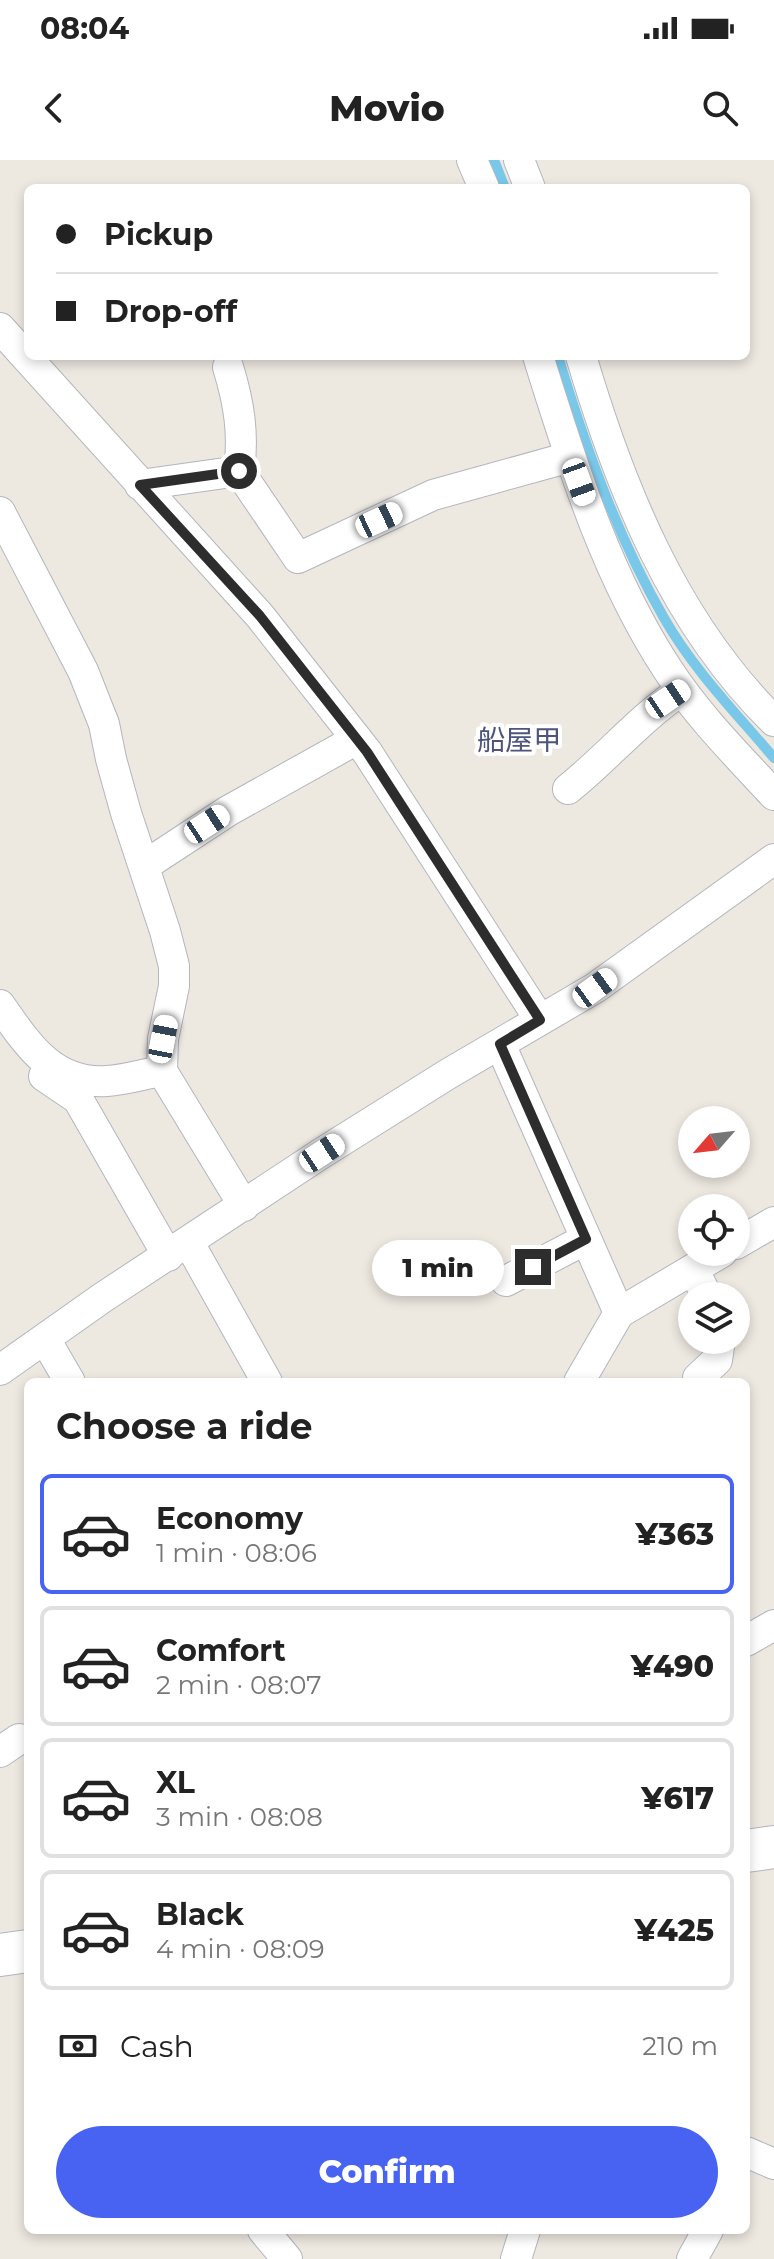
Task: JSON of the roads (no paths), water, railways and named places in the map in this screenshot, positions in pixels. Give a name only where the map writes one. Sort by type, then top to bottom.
[{"type":"street","points":[[472,160],[482,184]]},
{"type":"street","points":[[519,160],[528,184]]},
{"type":"street","points":[[0,328],[24,355]]},
{"type":"street","points":[[29,360],[260,616],[357,739],[540,1020]]},
{"type":"street","points":[[539,360],[570,457],[615,577],[682,690],[704,720],[774,795]]},
{"type":"street","points":[[582,360],[614,456],[661,563],[693,620],[721,661],[746,693],[774,721]]},
{"type":"street","points":[[228,367],[239,403],[243,441],[239,471],[298,558],[433,495],[570,457]]},
{"type":"street","points":[[140,485],[239,471]]},
{"type":"street","points":[[0,512],[83,671],[104,724],[111,759],[174,966],[174,986],[163,1039],[162,1071],[244,1206]]},
{"type":"street","points":[[568,789],[599,764],[654,709],[682,690]]},
{"type":"street","points":[[144,866],[228,811],[357,739]]},
{"type":"street","points":[[0,1370],[102,1298],[347,1137],[595,988],[774,859]]},
{"type":"street","points":[[0,1005],[49,1067],[74,1077],[104,1082],[162,1071]]},
{"type":"street","points":[[500,1044],[619,1313]]},
{"type":"street","points":[[32,1048],[44,1076],[78,1099],[264,1378]]},
{"type":"street","points":[[750,1236],[774,1222]]},
{"type":"street","points":[[506,1281],[586,1239]]},
{"type":"street","points":[[581,1378],[619,1313],[698,1266]]},
{"type":"street","points":[[693,1269],[700,1282]]},
{"type":"street","points":[[45,1339],[68,1378]]},
{"type":"street","points":[[698,1378],[717,1360],[718,1354]]},
{"type":"street","points":[[750,1639],[774,1625]]},
{"type":"street","points":[[750,1850],[774,1847]]},
{"type":"street","points":[[0,1955],[24,1952]]},
{"type":"street","points":[[750,2154],[774,2164]]},
{"type":"street","points":[[266,2234],[287,2259]]},
{"type":"street","points":[[516,2259],[524,2234]]},
{"type":"street","points":[[692,2259],[706,2234]]},
{"type":"waterway","points":[[494,160],[503,184]]},
{"type":"waterway","points":[[559,360],[604,490],[647,587],[688,655],[774,758]]},
{"type":"district","name":"船屋甲","points":[[519,740]]}]
